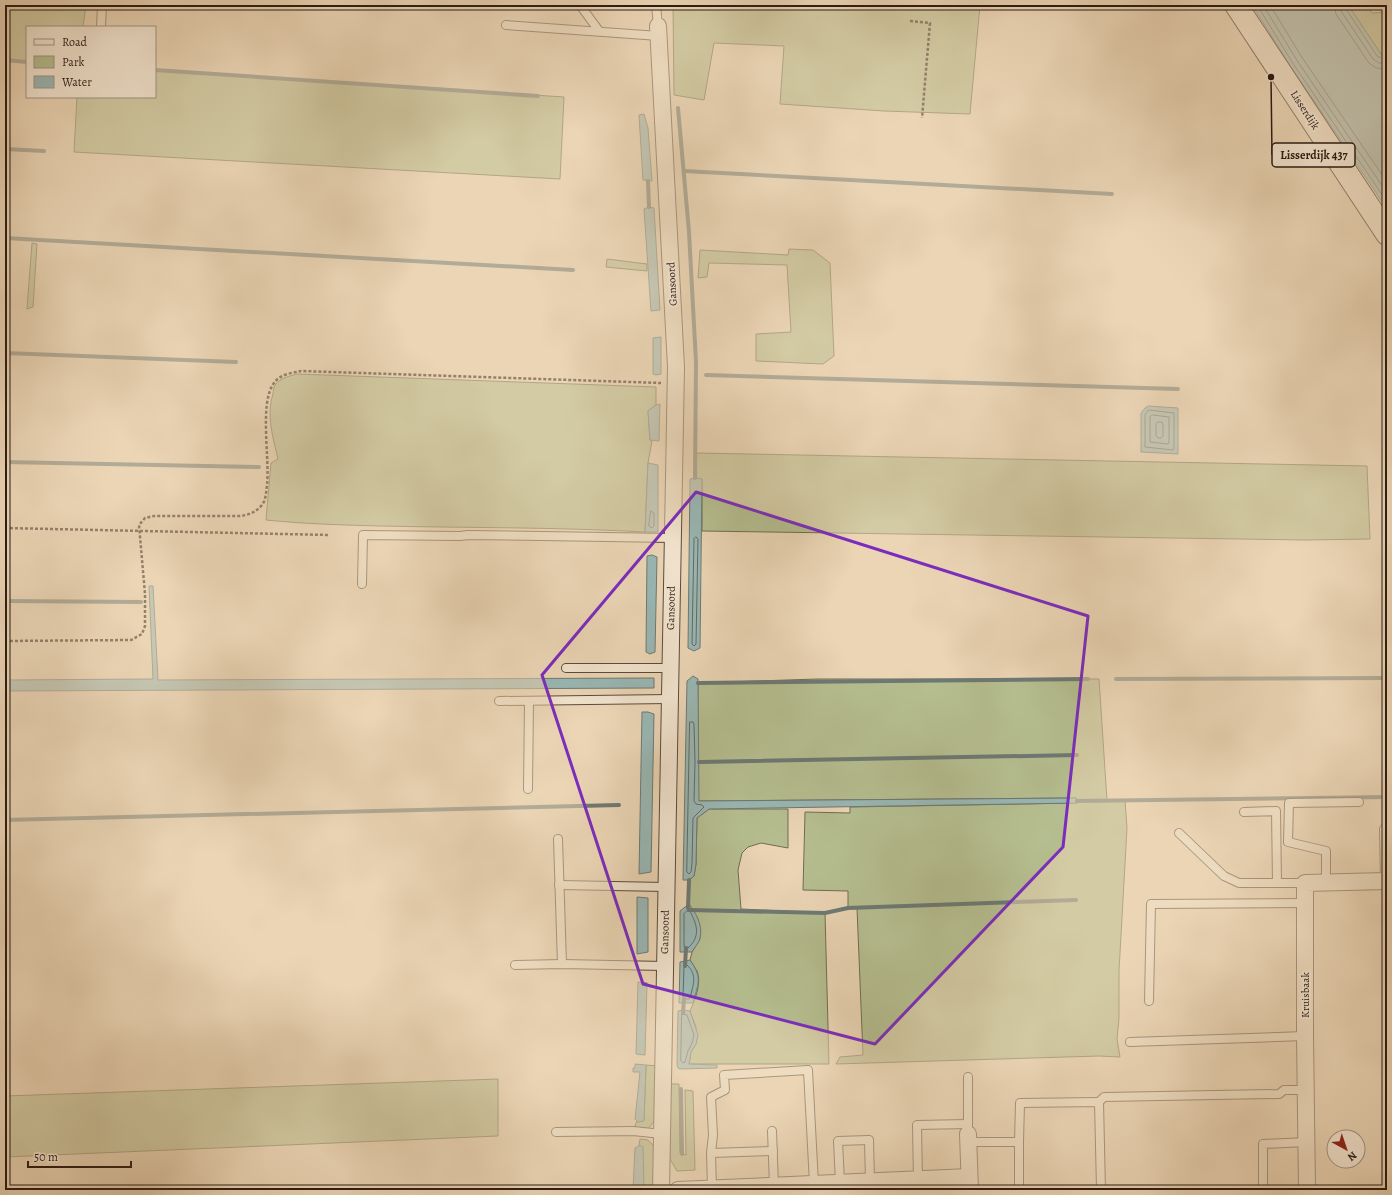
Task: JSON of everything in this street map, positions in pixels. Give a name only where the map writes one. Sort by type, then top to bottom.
[{"type":"street","name":"Lisserdijk","points":[[1236,5],[1387,234]]},
{"type":"street","name":"Gansoord","points":[[658,31],[676,367],[661,1190]]},
{"type":"street","points":[[1305,883],[1386,881]]},
{"type":"street","name":"Kruisbaak","points":[[1305,883],[1307,1190]]},
{"type":"street","points":[[678,1190],[758,1188],[918,1180],[970,1184],[968,1133]]},
{"type":"lane","points":[[101,26],[102,5]]},
{"type":"lane","points":[[580,5],[599,32]]},
{"type":"lane","points":[[506,25],[599,32],[658,31],[656,5]]},
{"type":"lane","points":[[362,584],[363,534],[673,538]]},
{"type":"lane","points":[[566,668],[670,668]]},
{"type":"lane","points":[[499,701],[670,699]]},
{"type":"lane","points":[[528,789],[529,700]]},
{"type":"lane","points":[[1326,882],[1326,851],[1288,842],[1289,803],[1360,802]]},
{"type":"lane","points":[[1244,812],[1276,811],[1277,883]]},
{"type":"lane","points":[[1384,829],[1386,881]]},
{"type":"lane","points":[[1179,833],[1224,876],[1238,883],[1305,883]]},
{"type":"lane","points":[[558,839],[562,964]]},
{"type":"lane","points":[[559,885],[666,887]]},
{"type":"lane","points":[[1149,1001],[1150,904],[1305,904]]},
{"type":"lane","points":[[516,965],[562,964],[665,966]]},
{"type":"lane","points":[[1130,1042],[1305,1036]]},
{"type":"lane","points":[[712,1189],[711,1153],[713,1135],[711,1097],[724,1090],[724,1075],[808,1070],[814,1184]]},
{"type":"lane","points":[[968,1077],[968,1133]]},
{"type":"lane","points":[[1020,1190],[1020,1102],[1099,1102],[1104,1097],[1280,1094],[1284,1090],[1307,1090]]},
{"type":"lane","points":[[1099,1102],[1101,1190]]},
{"type":"lane","points":[[918,1180],[917,1125],[1020,1142]]},
{"type":"lane","points":[[556,1132],[633,1131],[662,1134]]},
{"type":"lane","points":[[772,1131],[774,1186]]},
{"type":"lane","points":[[840,1183],[838,1141],[869,1140],[870,1182]]},
{"type":"lane","points":[[1263,1190],[1264,1144],[1307,1142]]},
{"type":"lane","points":[[711,1153],[773,1150]]},
{"type":"path","points":[[910,21],[930,23],[922,118]]},
{"type":"path","points":[[5,641],[131,640],[142,634],[145,626],[145,594],[139,525],[145,518],[154,516],[240,516],[256,511],[263,504],[266,496],[268,476],[266,404],[269,392],[275,382],[286,374],[302,371],[676,384]]},
{"type":"path","points":[[5,528],[329,535]]},
{"type":"highlighted area","points":[[696,492],[1088,616],[1063,847],[875,1044],[643,984],[542,675]]},
{"type":"green space","points":[[5,5],[86,5],[83,26],[26,26],[26,62],[5,60]]},
{"type":"green space","points":[[673,5],[980,5],[970,114],[884,111],[780,104],[784,46],[714,43],[704,100],[674,95]]},
{"type":"green space","points":[[1348,5],[1367,5],[1372,13],[1387,12],[1387,54],[1381,54]]},
{"type":"green space","points":[[156,70],[564,97],[560,179],[74,152],[77,98],[156,98]]},
{"type":"green space","points":[[32,243],[37,244],[33,307],[27,309]]},
{"type":"green space","points":[[789,249],[813,250],[830,263],[834,356],[823,364],[756,361],[756,334],[791,332],[787,265],[709,263],[707,277],[698,278],[700,250],[788,255]]},
{"type":"green space","points":[[607,259],[647,264],[647,271],[606,267]]},
{"type":"green space","points":[[297,374],[656,387],[656,405],[648,411],[650,440],[652,441],[648,463],[645,532],[546,528],[414,527],[266,520],[271,463],[278,459],[272,435],[270,418],[271,402],[275,385],[285,378]]},
{"type":"green space","points":[[696,453],[1367,466],[1370,539],[1306,540],[702,531],[702,479],[695,478]]},
{"type":"green space","points":[[817,679],[1099,679],[1107,800],[1125,800],[1127,828],[1119,971],[1119,1018],[1117,1039],[1120,1057],[1099,1056],[836,1064],[840,1057],[863,1055],[857,908],[848,908],[848,891],[803,890],[805,812],[850,813],[850,807],[1077,803],[1076,798],[698,801],[698,683]]},
{"type":"green space","points":[[709,809],[788,809],[788,848],[761,843],[748,847],[742,853],[738,870],[741,909],[825,913],[829,1064],[689,1064],[691,1052],[696,1044],[696,1027],[690,1011],[696,996],[699,980],[697,971],[690,960],[692,952],[700,939],[698,919],[689,904],[689,880],[694,876],[696,864],[697,818]]},
{"type":"green space","points":[[646,1065],[657,1066],[655,1120],[648,1129],[634,1128],[637,1121],[644,1120]]},
{"type":"green space","points":[[498,1079],[498,1136],[5,1157],[5,1096]]},
{"type":"green space","points":[[668,1084],[679,1084],[680,1153],[686,1155],[685,1090],[693,1091],[695,1170],[677,1171],[670,1159]]},
{"type":"green space","points":[[640,1139],[648,1140],[655,1147],[655,1190],[644,1190],[639,1145]]},
{"type":"water","points":[[1252,5],[1348,5],[1381,54],[1387,54],[1387,209],[1291,67]]},
{"type":"water","points":[[644,114],[648,128],[652,181],[643,180],[639,115]]},
{"type":"water","points":[[649,207],[654,208],[660,310],[651,311],[644,209]]},
{"type":"water","points":[[661,337],[661,374],[656,375],[653,374],[653,338]]},
{"type":"water","points":[[660,404],[659,441],[650,440],[648,411]]},
{"type":"water","points":[[1148,406],[1178,408],[1178,454],[1141,452],[1141,413]]},
{"type":"water","points":[[648,463],[658,465],[658,532],[645,532]]},
{"type":"water","points":[[690,479],[702,479],[700,648],[694,651],[688,648]]},
{"type":"water","points":[[652,555],[657,557],[655,652],[650,654],[646,652],[647,556]]},
{"type":"water","points":[[149,586],[153,586],[158,680],[654,678],[654,688],[5,691],[5,680],[153,679]]},
{"type":"water","points":[[693,676],[698,679],[699,801],[1076,798],[1077,803],[709,809],[697,818],[696,864],[694,876],[689,880],[683,880],[687,681]]},
{"type":"water","points":[[642,712],[654,714],[651,872],[639,874]]},
{"type":"water","points":[[637,897],[648,898],[648,952],[637,954]]},
{"type":"water","points":[[689,904],[700,924],[701,933],[699,942],[692,952],[680,952],[680,911]]},
{"type":"water","points":[[690,960],[697,972],[698,977],[693,1003],[679,1003],[680,962]]},
{"type":"water","points":[[638,982],[647,983],[645,1055],[636,1054]]},
{"type":"water","points":[[678,1011],[690,1011],[698,1035],[696,1044],[691,1052],[689,1064],[717,1065],[717,1068],[679,1069],[677,1066]]},
{"type":"water","points":[[635,1064],[646,1065],[644,1121],[638,1122],[635,1119],[640,1072],[633,1072]]},
{"type":"water","points":[[640,1145],[643,1147],[644,1190],[633,1190],[635,1148]]},
{"type":"waterway","points":[[5,60],[26,62]]},
{"type":"waterway","points":[[156,70],[538,96]]},
{"type":"waterway","points":[[678,108],[689,232],[696,362],[695,478]]},
{"type":"waterway","points":[[5,149],[44,151]]},
{"type":"waterway","points":[[684,171],[1112,194]]},
{"type":"waterway","points":[[648,181],[649,207]]},
{"type":"waterway","points":[[5,238],[573,270]]},
{"type":"waterway","points":[[5,353],[236,362]]},
{"type":"waterway","points":[[706,375],[1178,389]]},
{"type":"waterway","points":[[5,462],[259,467]]},
{"type":"waterway","points":[[5,601],[141,602]]},
{"type":"waterway","points":[[1116,679],[1387,678]]},
{"type":"waterway","points":[[698,683],[1088,679]]},
{"type":"waterway","points":[[699,762],[1077,755]]},
{"type":"waterway","points":[[1077,801],[1387,797]]},
{"type":"waterway","points":[[5,820],[619,805]]},
{"type":"waterway","points":[[688,908],[689,880]]},
{"type":"waterway","points":[[689,910],[825,913],[848,908],[1076,900]]},
{"type":"waterway","points":[[685,966],[686,948]]},
{"type":"waterway","points":[[683,1013],[684,998]]},
{"type":"waterway","points":[[681,1089],[682,1154]]},
{"type":"place","name":"Lisserdijk 437","points":[[1271,77]]}]
